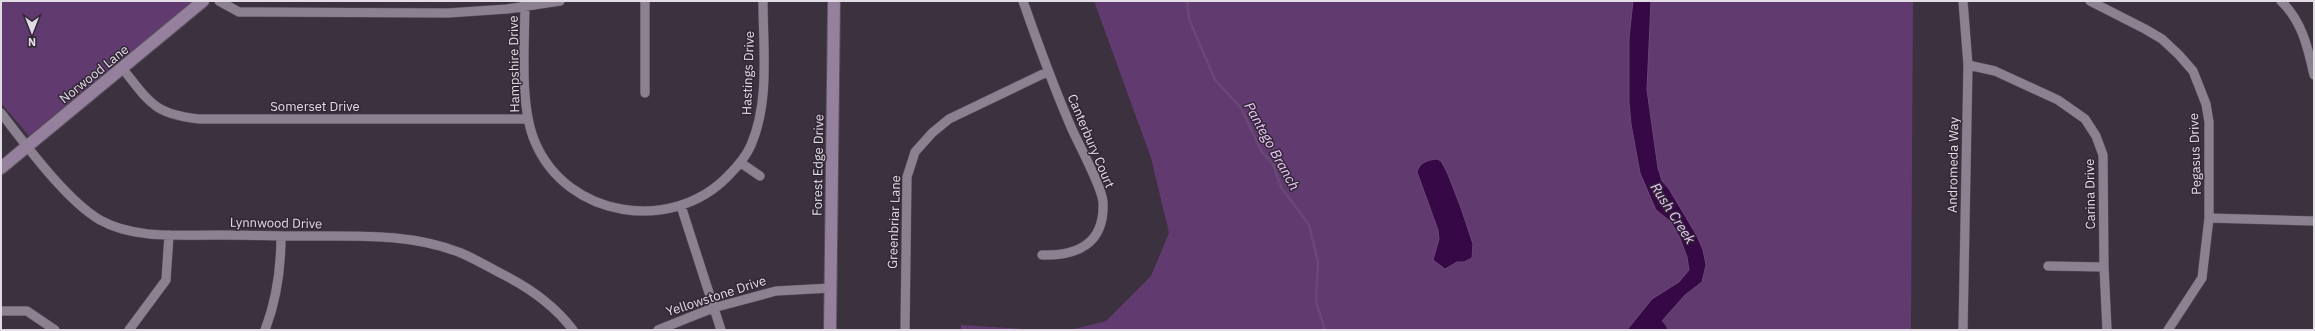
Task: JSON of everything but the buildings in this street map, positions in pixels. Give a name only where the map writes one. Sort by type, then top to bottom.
[{"type":"street","name":"Norwood Lane","points":[[1,168],[123,69],[203,1]]},
{"type":"street","points":[[219,1],[239,12],[448,14],[525,3],[560,1]]},
{"type":"street","points":[[645,1],[646,94]]},
{"type":"street","name":"Hastings Drive","points":[[681,206],[710,192],[741,163],[751,146],[761,114],[763,1]]},
{"type":"street","name":"Forest Edge Drive","points":[[830,330],[834,1]]},
{"type":"street","name":"Canterbury Court","points":[[1024,1],[1047,72],[1103,203],[1098,232],[1084,248],[1072,254],[1042,255]]},
{"type":"street","name":"Andromeda Way","points":[[1963,1],[1968,65],[1964,330]]},
{"type":"street","name":"Pegasus Drive","points":[[2090,1],[2162,39],[2179,54],[2193,71],[2202,91],[2209,122],[2209,218],[2202,278],[2168,330]]},
{"type":"street","points":[[2281,1],[2298,23],[2309,52],[2314,75]]},
{"type":"street","name":"Hampshire Drive","points":[[525,3],[526,109],[535,142],[545,160],[567,184],[595,202],[614,209],[641,212],[681,206]]},
{"type":"street","name":"Carina Drive","points":[[1968,65],[1995,71],[2058,100],[2085,119],[2096,136],[2103,155],[2104,267],[2107,330]]},
{"type":"street","name":"Somerset Drive","points":[[123,69],[147,100],[162,111],[175,116],[199,119],[528,119]]},
{"type":"street","name":"Greenbriar Lane","points":[[905,330],[907,177],[910,162],[915,152],[932,133],[949,119],[1047,72]]},
{"type":"street","name":"Lynnwood Drive","points":[[1,113],[54,178],[83,207],[101,220],[130,231],[169,235],[382,236],[434,245],[461,253],[523,284],[566,320],[573,330]]},
{"type":"street","points":[[741,163],[760,176]]},
{"type":"street","points":[[681,206],[721,330]]},
{"type":"street","points":[[2209,218],[2314,221]]},
{"type":"street","points":[[129,330],[166,280],[169,235]]},
{"type":"street","points":[[265,330],[279,284],[281,268],[281,236]]},
{"type":"street","points":[[2048,266],[2104,267]]},
{"type":"street","name":"Yellowstone Drive","points":[[658,330],[713,308],[776,291],[831,288]]},
{"type":"street","points":[[1,311],[27,311],[55,330]]},
{"type":"shaded area","points":[[1,1],[194,1],[29,136],[1,103]]},
{"type":"shaded area","points":[[1094,1],[1913,1],[1911,330],[1070,330],[1106,321],[1151,276],[1169,233],[1151,158]]},
{"type":"shaded area","points":[[961,325],[1040,330],[961,330]]},
{"type":"water","points":[[1633,1],[1651,1],[1647,90],[1658,168],[1662,181],[1669,189],[1697,236],[1703,250],[1706,265],[1702,282],[1685,295],[1654,330],[1627,330],[1652,299],[1679,282],[1689,270],[1687,257],[1680,238],[1671,222],[1656,210],[1640,173],[1631,124],[1629,102],[1629,38]]},
{"type":"water","points":[[1437,159],[1441,161],[1447,172],[1473,244],[1472,258],[1464,262],[1457,262],[1445,269],[1433,260],[1439,239],[1438,230],[1417,172],[1420,166],[1425,162]]},
{"type":"waterway","name":"Pantego Branch","points":[[1187,1],[1189,19],[1215,80],[1241,108],[1262,152],[1273,164],[1281,187],[1309,225],[1318,262],[1316,302],[1325,330]]},
{"type":"waterway","name":"Rush Creek","points":[[1656,312],[1651,319],[1660,330]]}]
